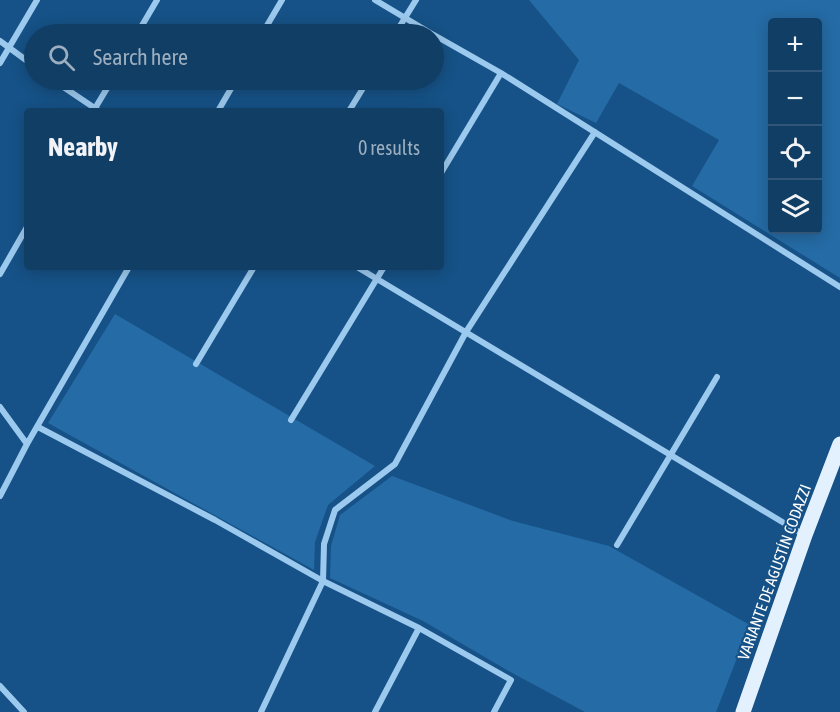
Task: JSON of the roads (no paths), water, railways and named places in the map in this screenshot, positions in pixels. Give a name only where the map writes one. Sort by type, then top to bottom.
[{"type":"main road","name":"VARIANTE DE AGUSTÍN CODAZZI","points":[[743,712],[805,535],[840,444]]},
{"type":"street","points":[[0,63],[38,0]]},
{"type":"street","points":[[143,24],[157,0]]},
{"type":"street","points":[[268,24],[282,0]]},
{"type":"street","points":[[375,0],[413,24]]},
{"type":"street","points":[[401,24],[416,0]]},
{"type":"street","points":[[0,41],[24,59]]},
{"type":"street","points":[[444,41],[501,73],[840,287]]},
{"type":"street","points":[[444,168],[501,73]]},
{"type":"street","points":[[67,90],[93,108]]},
{"type":"street","points":[[97,108],[107,90]]},
{"type":"street","points":[[220,108],[230,90]]},
{"type":"street","points":[[351,108],[362,90]]},
{"type":"street","points":[[261,712],[323,581],[324,544],[335,510],[395,464],[466,332],[595,132]]},
{"type":"street","points":[[0,274],[24,232]]},
{"type":"street","points":[[0,496],[27,444],[127,270]]},
{"type":"street","points":[[196,364],[252,270]]},
{"type":"street","points":[[362,270],[805,535]]},
{"type":"street","points":[[291,420],[382,270]]},
{"type":"street","points":[[617,545],[717,377]]},
{"type":"street","points":[[0,407],[27,444]]},
{"type":"street","points":[[38,427],[215,520],[323,581],[419,628],[511,680],[494,712]]},
{"type":"street","points":[[375,712],[419,628]]},
{"type":"street","points":[[0,686],[20,710]]}]
